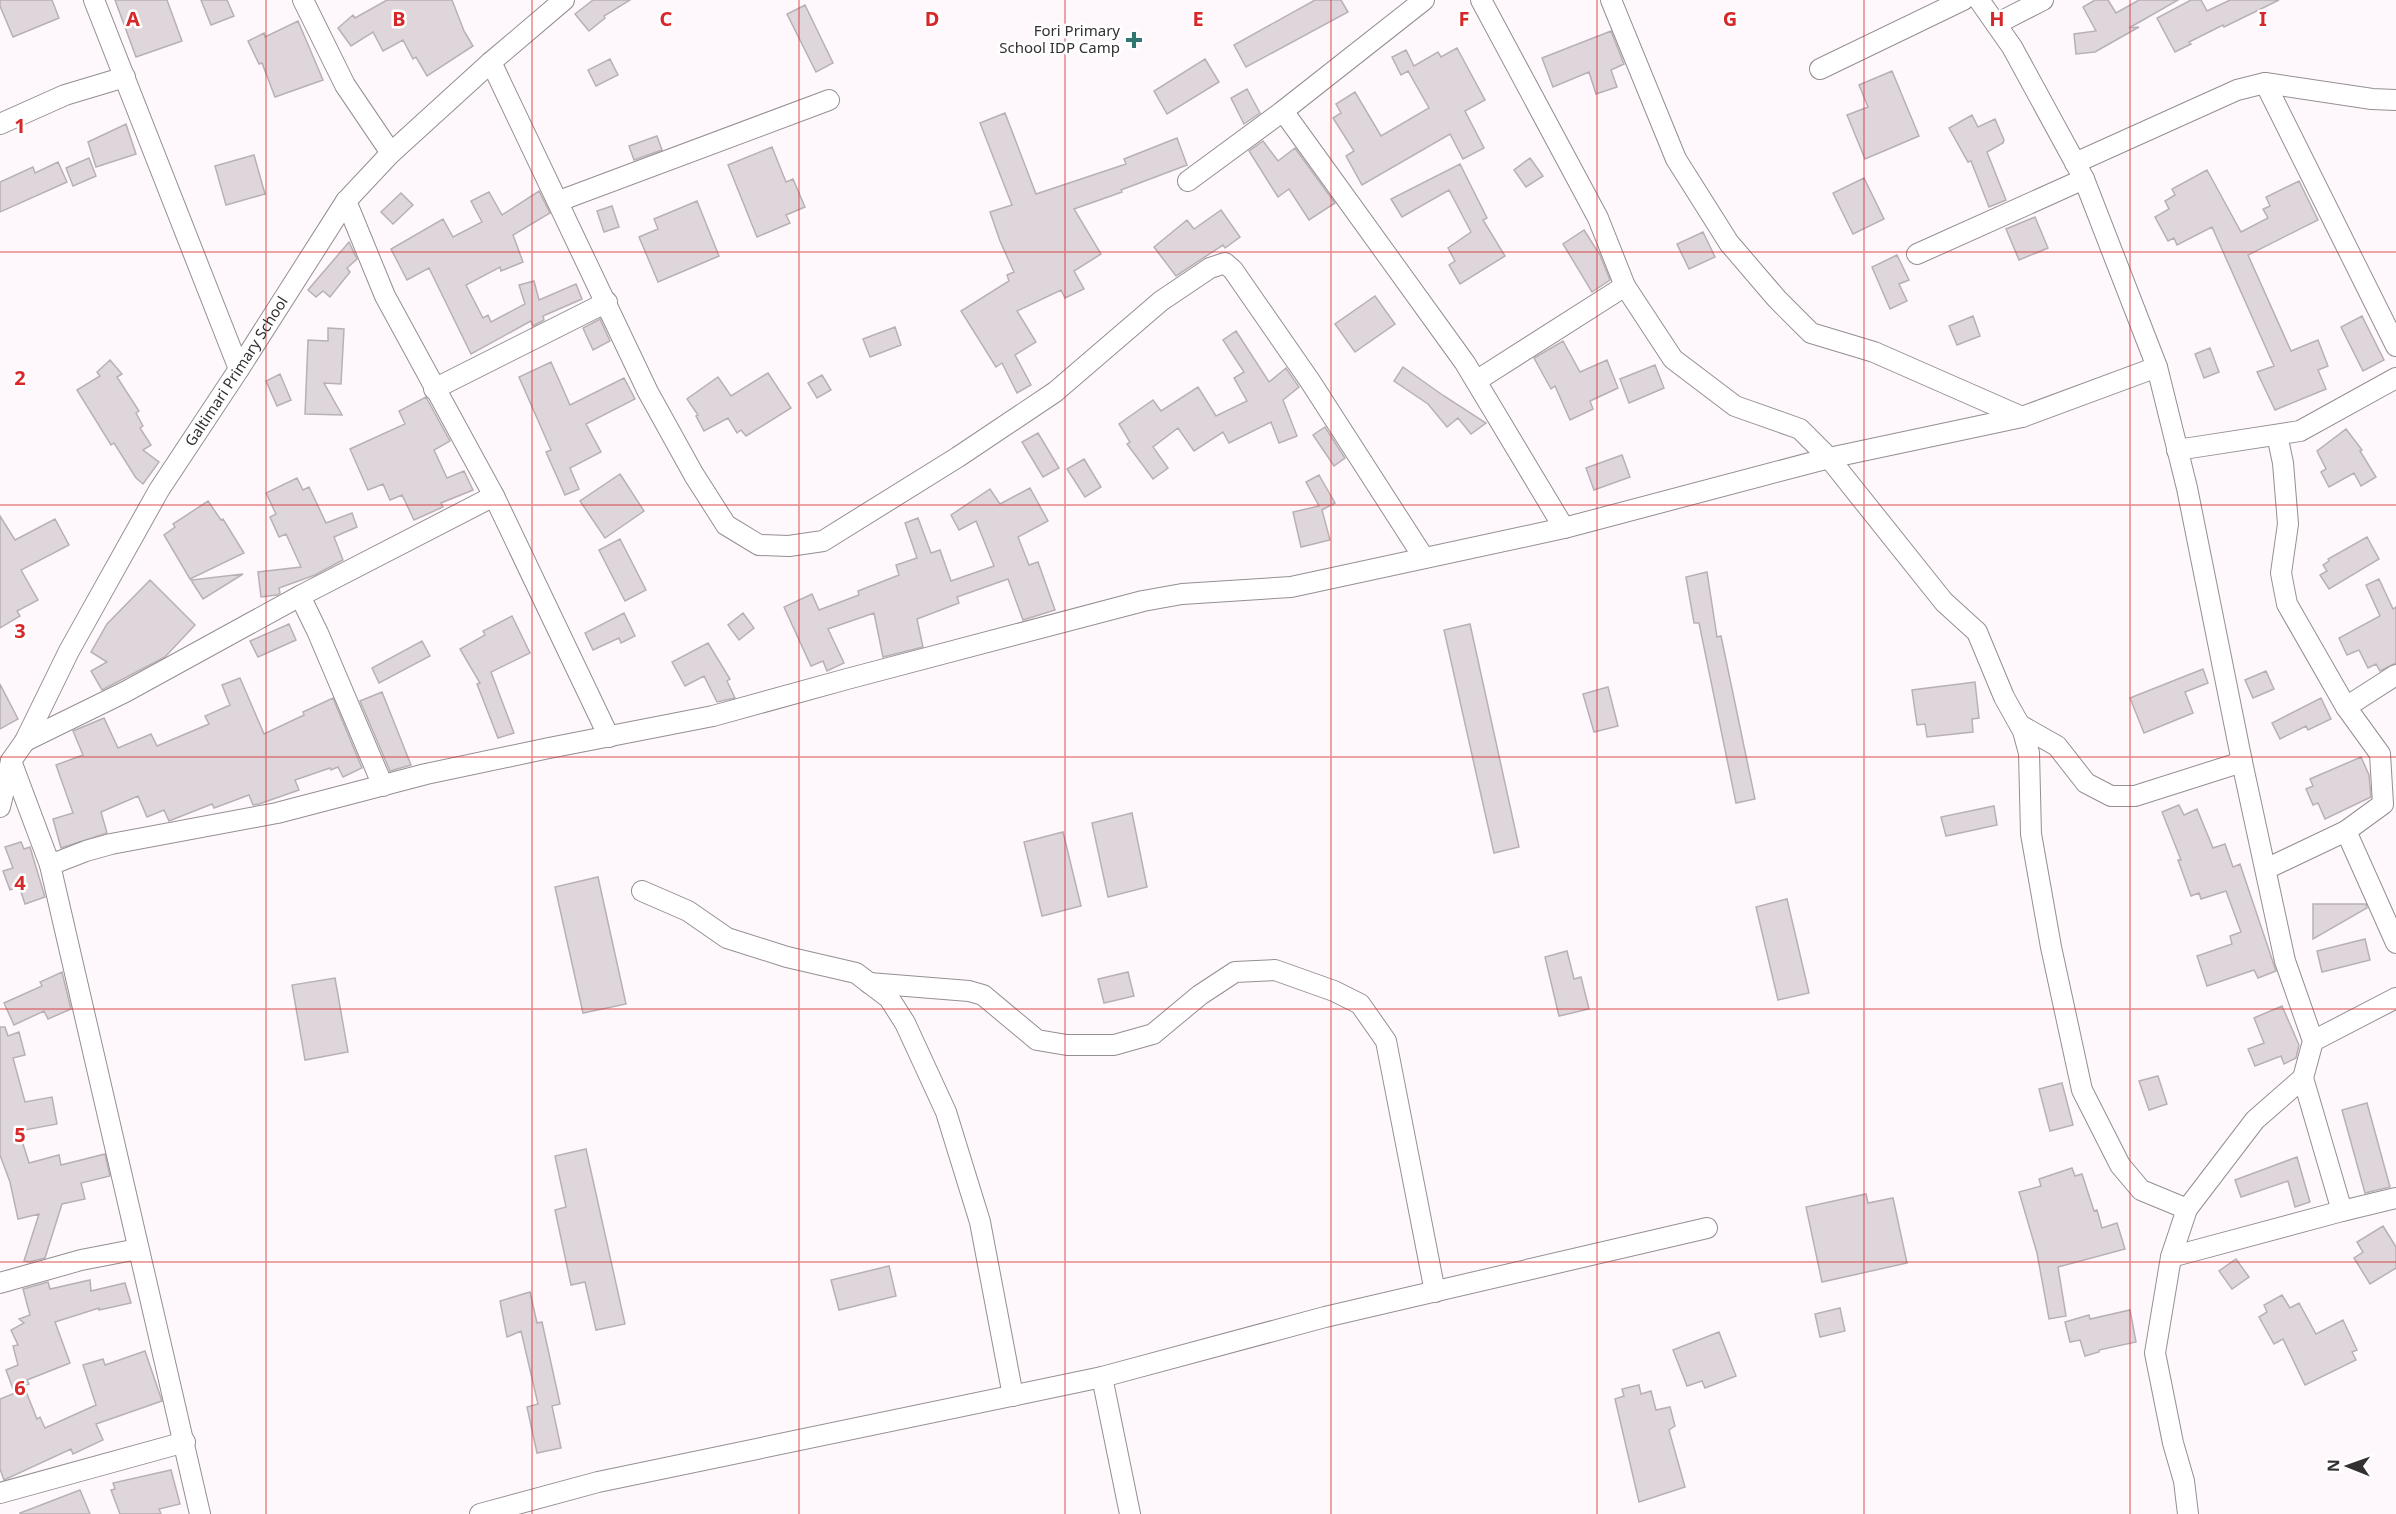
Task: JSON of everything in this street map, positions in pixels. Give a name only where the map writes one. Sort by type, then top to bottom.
[{"type":"street","points":[[94,0],[239,369]]},
{"type":"street","points":[[303,0],[345,85],[391,153]]},
{"type":"street","name":"Galtimari Primary School","points":[[1,797],[11,761],[25,741],[69,651],[159,490],[346,201],[391,153],[491,62],[564,0]]},
{"type":"street","points":[[1188,181],[1283,111],[1424,0]]},
{"type":"street","points":[[1481,0],[1598,218],[1625,286],[1673,359],[1734,406],[1800,429],[1829,458],[1944,602],[1977,632],[2004,698],[2020,725],[2029,753],[2031,834],[2051,947],[2082,1090],[2120,1165],[2140,1190],[2187,1209]]},
{"type":"street","points":[[1611,0],[1676,159],[1729,243],[1777,299],[1811,333],[1874,352],[2022,417]]},
{"type":"street","points":[[1820,69],[1963,0]]},
{"type":"street","points":[[1979,0],[2013,47],[2080,171],[2157,367],[2177,450],[2285,961],[2313,1041],[2303,1078],[2342,1211]]},
{"type":"street","points":[[1996,24],[2043,0]]},
{"type":"street","points":[[491,62],[648,392],[694,474],[726,525],[759,546],[789,546],[823,541],[958,458],[1056,392],[1161,301],[1210,268],[1225,263],[1233,270],[1310,381],[1424,558]]},
{"type":"street","points":[[0,124],[65,95],[125,77]]},
{"type":"street","points":[[2265,83],[2396,346]]},
{"type":"street","points":[[1917,254],[2236,90],[2265,83],[2372,99],[2396,100]]},
{"type":"street","points":[[559,201],[829,100]]},
{"type":"street","points":[[1283,111],[1465,363],[1564,528]]},
{"type":"street","points":[[346,201],[385,296],[494,496],[609,736]]},
{"type":"street","points":[[1476,381],[1625,286]]},
{"type":"street","points":[[434,388],[606,302]]},
{"type":"street","points":[[50,866],[86,851],[111,844],[277,813],[426,774],[714,716],[1143,601],[1182,594],[1291,587],[1564,528],[1829,458],[2022,417],[2157,367]]},
{"type":"street","points":[[2177,450],[2300,431],[2396,378]]},
{"type":"street","points":[[2266,868],[2346,831],[2383,804],[2380,754],[2346,707],[2287,603],[2281,573],[2288,524],[2283,464],[2277,435]]},
{"type":"street","points":[[25,741],[125,692],[300,596],[494,496]]},
{"type":"street","points":[[300,596],[383,786]]},
{"type":"street","points":[[2346,707],[2396,675]]},
{"type":"street","points":[[2020,725],[2057,746],[2086,783],[2111,796],[2135,796],[2242,762]]},
{"type":"street","points":[[11,761],[50,866],[200,1514]]},
{"type":"street","points":[[2346,831],[2396,943]]},
{"type":"street","points":[[642,891],[688,911],[727,938],[787,957],[856,973],[889,998],[905,1023],[946,1112],[980,1222],[1013,1396]]},
{"type":"street","points":[[869,983],[983,994],[1037,1040],[1067,1046],[1114,1045],[1153,1034],[1200,995],[1235,972],[1275,970],[1334,991],[1360,1004],[1386,1041],[1435,1292]]},
{"type":"street","points":[[2313,1041],[2396,998]]},
{"type":"street","points":[[2188,1514],[2184,1481],[2173,1443],[2155,1353],[2171,1257],[2187,1209],[2255,1120],[2303,1078]]},
{"type":"street","points":[[2171,1257],[2396,1198]]},
{"type":"street","points":[[480,1514],[506,1510],[598,1482],[1102,1377],[1326,1317],[1707,1228]]},
{"type":"street","points":[[0,1283],[81,1260],[138,1249]]},
{"type":"street","points":[[1102,1377],[1130,1514]]},
{"type":"street","points":[[0,1493],[185,1442]]},
{"type":"building","points":[[0,0],[52,0],[59,18],[13,37],[0,6]]},
{"type":"building","points":[[115,0],[167,0],[182,41],[136,57]]},
{"type":"building","points":[[201,0],[227,0],[234,16],[211,25]]},
{"type":"building","points":[[387,0],[452,0],[464,31],[473,46],[427,76],[416,57],[413,59],[403,40],[383,51],[373,32],[351,46],[338,28],[353,15],[355,18]]},
{"type":"building","points":[[593,0],[630,0],[604,16],[605,18],[589,31],[575,14]]},
{"type":"building","points":[[1315,0],[1341,0],[1348,12],[1246,67],[1234,45]]},
{"type":"building","points":[[2095,0],[2108,0],[2116,13],[2139,0],[2178,0],[2129,28],[2139,27],[2095,52],[2076,54],[2074,34],[2096,31],[2083,7]]},
{"type":"building","points":[[2191,0],[2201,0],[2207,11],[2230,0],[2279,0],[2189,42],[2191,44],[2175,52],[2157,18]]},
{"type":"building","points":[[805,5],[833,63],[816,72],[787,14]]},
{"type":"building","points":[[298,21],[323,80],[275,97],[262,63],[259,64],[248,41],[264,33],[265,37]]},
{"type":"building","points":[[1611,31],[1624,64],[1611,70],[1617,87],[1596,94],[1589,72],[1553,87],[1542,58]]},
{"type":"building","points":[[1457,48],[1485,100],[1465,111],[1484,148],[1463,159],[1450,134],[1362,185],[1346,156],[1354,151],[1333,118],[1341,113],[1336,104],[1355,92],[1381,136],[1429,108],[1408,71],[1401,75],[1392,57],[1406,50],[1414,66],[1438,52],[1441,57]]},
{"type":"building","points":[[610,59],[618,75],[596,86],[588,70]]},
{"type":"building","points":[[1205,59],[1219,82],[1167,114],[1154,91]]},
{"type":"building","points":[[1892,71],[1919,136],[1865,159],[1847,115],[1868,107],[1859,85]]},
{"type":"building","points":[[1247,89],[1260,113],[1244,124],[1231,98]]},
{"type":"building","points":[[1005,113],[1036,194],[1126,164],[1124,159],[1177,138],[1187,165],[1074,209],[1101,254],[1074,271],[1084,289],[1065,298],[1061,290],[1017,311],[1036,342],[1015,355],[1031,385],[1017,393],[1002,363],[996,367],[961,311],[1009,281],[1007,275],[1014,272],[990,212],[1012,205],[980,123]]},
{"type":"building","points":[[1972,115],[1978,127],[1995,119],[2004,140],[2003,143],[1987,152],[2006,200],[1989,207],[1971,161],[1968,162],[1949,128]]},
{"type":"building","points":[[126,124],[136,154],[96,167],[88,142]]},
{"type":"building","points":[[657,136],[662,150],[634,160],[629,146]]},
{"type":"building","points":[[1263,141],[1278,161],[1295,148],[1335,203],[1309,220],[1289,189],[1278,197],[1249,151]]},
{"type":"building","points":[[772,147],[786,182],[793,179],[805,207],[786,215],[790,223],[757,237],[728,165]]},
{"type":"building","points":[[254,155],[265,194],[226,205],[215,166]]},
{"type":"building","points":[[89,158],[96,176],[73,186],[66,168]]},
{"type":"building","points":[[1530,158],[1543,176],[1526,187],[1514,170]]},
{"type":"building","points":[[58,162],[67,182],[0,212],[0,182],[33,167],[35,173]]},
{"type":"building","points":[[1460,164],[1487,218],[1483,220],[1505,256],[1460,284],[1449,265],[1455,261],[1448,248],[1471,232],[1449,190],[1402,217],[1391,199]]},
{"type":"building","points":[[2207,170],[2241,232],[2268,218],[2263,209],[2270,206],[2266,197],[2299,181],[2318,220],[2248,255],[2291,351],[2318,340],[2328,366],[2318,370],[2326,389],[2275,410],[2257,372],[2274,366],[2212,227],[2177,245],[2174,238],[2168,241],[2155,217],[2169,209],[2165,201],[2175,195],[2172,189]]},
{"type":"building","points":[[1864,178],[1884,219],[1853,234],[1833,193]]},
{"type":"building","points":[[539,191],[550,213],[513,235],[523,262],[501,271],[500,267],[466,285],[483,318],[488,315],[491,322],[525,304],[519,285],[534,281],[539,300],[576,284],[582,299],[543,316],[544,320],[533,326],[531,321],[471,354],[429,268],[407,280],[391,249],[443,219],[453,237],[482,222],[471,201],[489,192],[502,215]]},
{"type":"building","points":[[401,193],[413,205],[393,224],[381,212]]},
{"type":"building","points":[[697,201],[719,256],[658,282],[639,237],[658,229],[654,219]]},
{"type":"building","points":[[612,206],[619,227],[604,232],[597,211]]},
{"type":"building","points":[[1221,210],[1240,237],[1225,248],[1223,245],[1176,276],[1154,247],[1187,220],[1194,229]]},
{"type":"building","points":[[2035,217],[2048,248],[2019,260],[2006,229]]},
{"type":"building","points":[[1584,230],[1600,255],[1610,280],[1592,292],[1563,244]]},
{"type":"building","points":[[1703,232],[1715,257],[1689,269],[1677,244]]},
{"type":"building","points":[[349,242],[357,259],[347,268],[350,272],[330,297],[323,291],[316,297],[308,290]]},
{"type":"building","points":[[1897,255],[1909,280],[1899,284],[1907,301],[1890,309],[1872,267]]},
{"type":"building","points":[[1375,296],[1395,324],[1355,352],[1335,324]]},
{"type":"building","points":[[1973,316],[1980,336],[1957,345],[1949,326]]},
{"type":"building","points":[[2362,316],[2384,360],[2363,371],[2341,327]]},
{"type":"building","points":[[600,319],[610,341],[593,350],[583,328]]},
{"type":"building","points":[[895,327],[901,345],[870,357],[863,339]]},
{"type":"building","points":[[328,328],[344,329],[341,384],[324,383],[342,415],[305,414],[308,340],[328,341]]},
{"type":"building","points":[[1236,331],[1269,382],[1286,368],[1299,387],[1283,400],[1297,436],[1279,443],[1271,422],[1229,443],[1223,432],[1194,451],[1178,428],[1153,447],[1168,468],[1153,479],[1127,444],[1130,442],[1119,424],[1153,400],[1161,411],[1198,387],[1216,416],[1247,401],[1234,378],[1244,372],[1223,340]]},
{"type":"building","points":[[1563,341],[1580,372],[1607,360],[1618,388],[1590,401],[1593,409],[1570,420],[1555,386],[1551,389],[1534,358]]},
{"type":"building","points":[[2210,348],[2219,372],[2204,378],[2195,354]]},
{"type":"building","points":[[110,360],[122,374],[117,377],[139,411],[136,413],[143,426],[140,428],[151,445],[143,450],[159,462],[143,484],[136,478],[114,443],[111,445],[77,390],[100,376],[97,372]]},
{"type":"building","points":[[551,362],[570,405],[624,378],[635,399],[586,424],[601,452],[570,468],[579,489],[565,495],[546,452],[551,450],[519,377]]},
{"type":"building","points":[[1655,365],[1664,388],[1629,403],[1620,379]]},
{"type":"building","points":[[1403,367],[1486,423],[1471,434],[1458,418],[1447,427],[1428,404],[1394,381]]},
{"type":"building","points":[[768,373],[791,408],[746,436],[741,430],[737,433],[728,418],[704,431],[696,416],[698,415],[687,399],[718,377],[731,396]]},
{"type":"building","points":[[280,374],[291,400],[277,406],[266,381]]},
{"type":"building","points":[[822,375],[831,390],[817,398],[808,383]]},
{"type":"building","points":[[426,397],[450,441],[434,450],[447,478],[464,471],[473,490],[441,503],[443,507],[414,520],[402,495],[390,500],[383,484],[368,490],[350,449],[405,424],[399,411]]},
{"type":"building","points":[[1325,427],[1345,458],[1334,466],[1313,435]]},
{"type":"building","points":[[2346,429],[2362,450],[2360,451],[2376,477],[2361,486],[2354,473],[2329,487],[2321,472],[2326,469],[2317,451]]},
{"type":"building","points":[[1038,433],[1059,468],[1043,477],[1022,442]]},
{"type":"building","points":[[1622,455],[1630,477],[1594,490],[1586,468]]},
{"type":"building","points":[[1084,459],[1101,487],[1085,497],[1067,469]]},
{"type":"building","points":[[620,474],[644,511],[605,538],[580,501]]},
{"type":"building","points":[[1319,475],[1335,503],[1322,510],[1330,540],[1301,547],[1293,512],[1319,506],[1306,482]]},
{"type":"building","points":[[297,478],[303,490],[309,487],[326,523],[352,513],[357,527],[334,537],[343,560],[315,575],[279,588],[280,593],[277,595],[261,597],[258,572],[301,567],[286,534],[279,537],[270,517],[276,514],[266,493]]},
{"type":"building","points":[[1030,488],[1048,521],[1018,537],[1029,565],[1038,562],[1055,610],[1023,620],[1008,579],[957,597],[959,603],[917,619],[923,647],[883,657],[874,613],[828,629],[844,663],[827,671],[823,661],[811,666],[784,607],[812,594],[819,610],[859,595],[858,591],[899,575],[896,565],[917,558],[905,523],[918,518],[931,553],[940,550],[951,581],[994,566],[976,521],[959,530],[951,515],[990,489],[1000,504]]},
{"type":"building","points":[[208,501],[221,520],[223,519],[244,553],[190,579],[164,535],[175,527],[173,524]]},
{"type":"building","points":[[0,516],[15,540],[55,519],[69,545],[21,570],[38,600],[17,611],[20,616],[0,628]]},
{"type":"building","points":[[2367,537],[2379,559],[2329,589],[2320,575],[2327,571],[2323,565],[2329,561],[2328,559]]},
{"type":"building","points":[[620,539],[646,590],[625,601],[599,550]]},
{"type":"building","points":[[1707,572],[1717,637],[1721,636],[1755,799],[1736,803],[1699,623],[1694,623],[1686,577]]},
{"type":"building","points":[[243,574],[203,599],[191,580]]},
{"type":"building","points":[[2379,579],[2393,609],[2396,607],[2396,663],[2380,671],[2376,664],[2368,668],[2359,650],[2347,655],[2339,638],[2380,616],[2366,585]]},
{"type":"building","points":[[150,580],[195,625],[165,657],[102,690],[91,671],[107,662],[91,652],[107,624]]},
{"type":"building","points":[[624,613],[635,636],[621,643],[619,638],[593,650],[585,633]]},
{"type":"building","points":[[743,613],[754,628],[739,640],[728,625]]},
{"type":"building","points":[[512,616],[530,653],[491,672],[514,733],[498,738],[477,684],[480,683],[460,649],[485,635],[483,631]]},
{"type":"building","points":[[289,624],[296,640],[258,657],[250,641]]},
{"type":"building","points":[[1470,624],[1519,847],[1494,853],[1444,630]]},
{"type":"building","points":[[422,641],[430,656],[379,683],[372,668]]},
{"type":"building","points":[[708,643],[730,679],[727,681],[735,698],[717,702],[704,676],[685,686],[672,662]]},
{"type":"building","points":[[2203,669],[2208,683],[2185,692],[2193,713],[2144,733],[2130,698]]},
{"type":"building","points":[[2266,671],[2274,689],[2253,698],[2245,680]]},
{"type":"building","points":[[240,678],[264,734],[333,698],[362,768],[343,777],[338,767],[331,770],[330,768],[295,780],[299,790],[259,804],[253,805],[249,795],[214,808],[212,804],[169,821],[164,810],[147,817],[138,796],[101,812],[107,833],[61,848],[53,819],[73,813],[56,765],[83,755],[73,731],[104,718],[118,748],[151,734],[157,746],[209,724],[205,716],[230,705],[222,685]]},
{"type":"building","points":[[1975,682],[1979,718],[1972,719],[1973,732],[1927,737],[1925,724],[1917,725],[1912,690]]},
{"type":"building","points":[[0,684],[18,719],[0,729]]},
{"type":"building","points":[[1608,687],[1618,726],[1594,732],[1583,694]]},
{"type":"building","points":[[382,692],[411,765],[390,771],[360,701]]},
{"type":"building","points":[[2321,698],[2331,719],[2308,730],[2306,726],[2280,739],[2272,723]]},
{"type":"building","points":[[2361,757],[2369,775],[2371,797],[2325,819],[2318,803],[2313,805],[2306,789],[2313,786],[2310,779]]},
{"type":"building","points":[[2179,805],[2184,815],[2197,809],[2213,848],[2225,844],[2233,867],[2240,864],[2276,971],[2258,978],[2254,970],[2207,986],[2197,956],[2232,944],[2230,936],[2241,932],[2226,891],[2201,899],[2199,893],[2191,896],[2178,860],[2181,860],[2162,812]]},
{"type":"building","points":[[1994,806],[1997,825],[1946,836],[1941,817]]},
{"type":"building","points":[[1132,813],[1147,887],[1108,897],[1092,823]]},
{"type":"building","points":[[1063,832],[1081,906],[1042,916],[1024,842]]},
{"type":"building","points":[[21,842],[24,849],[30,847],[45,897],[25,904],[19,886],[10,890],[3,871],[13,868],[5,847]]},
{"type":"building","points":[[598,877],[626,1004],[583,1013],[555,887]]},
{"type":"building","points":[[1787,899],[1809,993],[1778,1000],[1756,907]]},
{"type":"building","points":[[2313,904],[2366,904],[2367,908],[2313,939]]},
{"type":"building","points":[[2365,939],[2370,960],[2322,972],[2317,951]]},
{"type":"building","points":[[1567,951],[1574,979],[1581,977],[1589,1009],[1559,1016],[1545,957]]},
{"type":"building","points":[[62,972],[71,1009],[48,1019],[44,1011],[14,1025],[4,1003],[42,986],[40,982]]},
{"type":"building","points":[[1128,972],[1134,996],[1104,1003],[1098,979]]},
{"type":"building","points":[[335,978],[348,1052],[305,1060],[292,985]]},
{"type":"building","points":[[2282,1006],[2299,1045],[2296,1058],[2284,1064],[2281,1056],[2255,1066],[2248,1049],[2264,1043],[2254,1018]]},
{"type":"building","points":[[0,1027],[5,1027],[8,1036],[19,1032],[25,1055],[13,1058],[25,1102],[52,1097],[57,1124],[19,1131],[29,1163],[59,1155],[61,1165],[105,1154],[110,1176],[81,1183],[85,1199],[62,1204],[45,1258],[29,1262],[24,1261],[39,1214],[18,1219],[10,1182],[0,1155]]},
{"type":"building","points":[[2158,1076],[2167,1104],[2149,1110],[2139,1081]]},
{"type":"building","points":[[2062,1083],[2073,1125],[2050,1131],[2039,1089]]},
{"type":"building","points":[[2367,1103],[2390,1187],[2365,1193],[2342,1110]]},
{"type":"building","points":[[586,1149],[625,1324],[596,1330],[585,1282],[571,1285],[555,1210],[566,1207],[555,1156]]},
{"type":"building","points":[[2297,1157],[2310,1202],[2295,1207],[2288,1181],[2241,1197],[2235,1180]]},
{"type":"building","points":[[2072,1168],[2075,1176],[2082,1174],[2102,1228],[2117,1223],[2125,1249],[2058,1267],[2066,1316],[2049,1319],[2037,1253],[2019,1192],[2041,1186],[2039,1179]]},
{"type":"building","points":[[1866,1194],[1868,1203],[1893,1198],[1907,1263],[1822,1282],[1806,1207]]},
{"type":"building","points":[[2383,1226],[2396,1247],[2396,1268],[2370,1284],[2354,1258],[2363,1252],[2357,1242]]},
{"type":"building","points":[[2236,1259],[2249,1277],[2232,1289],[2219,1271]]},
{"type":"building","points":[[889,1266],[896,1296],[839,1310],[831,1280]]},
{"type":"building","points":[[90,1280],[91,1291],[125,1283],[131,1303],[99,1310],[99,1308],[55,1322],[70,1363],[27,1380],[29,1384],[13,1389],[6,1370],[18,1365],[13,1346],[18,1345],[11,1330],[24,1323],[19,1319],[30,1315],[23,1289],[48,1282],[50,1289]]},
{"type":"building","points":[[530,1292],[537,1323],[542,1322],[560,1404],[552,1406],[561,1448],[537,1453],[527,1407],[538,1404],[521,1331],[507,1337],[500,1301]]},
{"type":"building","points":[[2282,1295],[2290,1308],[2299,1303],[2316,1334],[2343,1320],[2357,1350],[2352,1352],[2356,1360],[2305,1385],[2283,1339],[2274,1344],[2259,1317],[2267,1312],[2264,1305]]},
{"type":"building","points":[[1840,1308],[1845,1331],[1820,1337],[1815,1314]]},
{"type":"building","points":[[2130,1310],[2136,1342],[2099,1350],[2099,1352],[2085,1356],[2080,1340],[2070,1342],[2065,1322],[2089,1315],[2090,1319]]},
{"type":"building","points":[[1719,1332],[1736,1376],[1705,1388],[1702,1381],[1687,1386],[1673,1350]]},
{"type":"building","points":[[145,1351],[162,1401],[96,1424],[103,1440],[73,1454],[71,1449],[4,1480],[0,1469],[0,1399],[25,1389],[37,1419],[40,1417],[45,1428],[96,1405],[83,1365],[103,1359],[105,1365]]},
{"type":"building","points":[[1639,1385],[1641,1394],[1651,1391],[1656,1410],[1670,1407],[1675,1426],[1669,1430],[1685,1487],[1639,1502],[1615,1399],[1624,1396],[1622,1389]]},
{"type":"building","points":[[171,1470],[180,1504],[159,1509],[161,1514],[120,1514],[111,1490],[115,1489],[113,1483]]},
{"type":"building","points":[[80,1490],[90,1514],[20,1514],[20,1513]]},
{"type":"place","name":"Fori Primary School IDP Camp","points":[[1134,40]]}]
